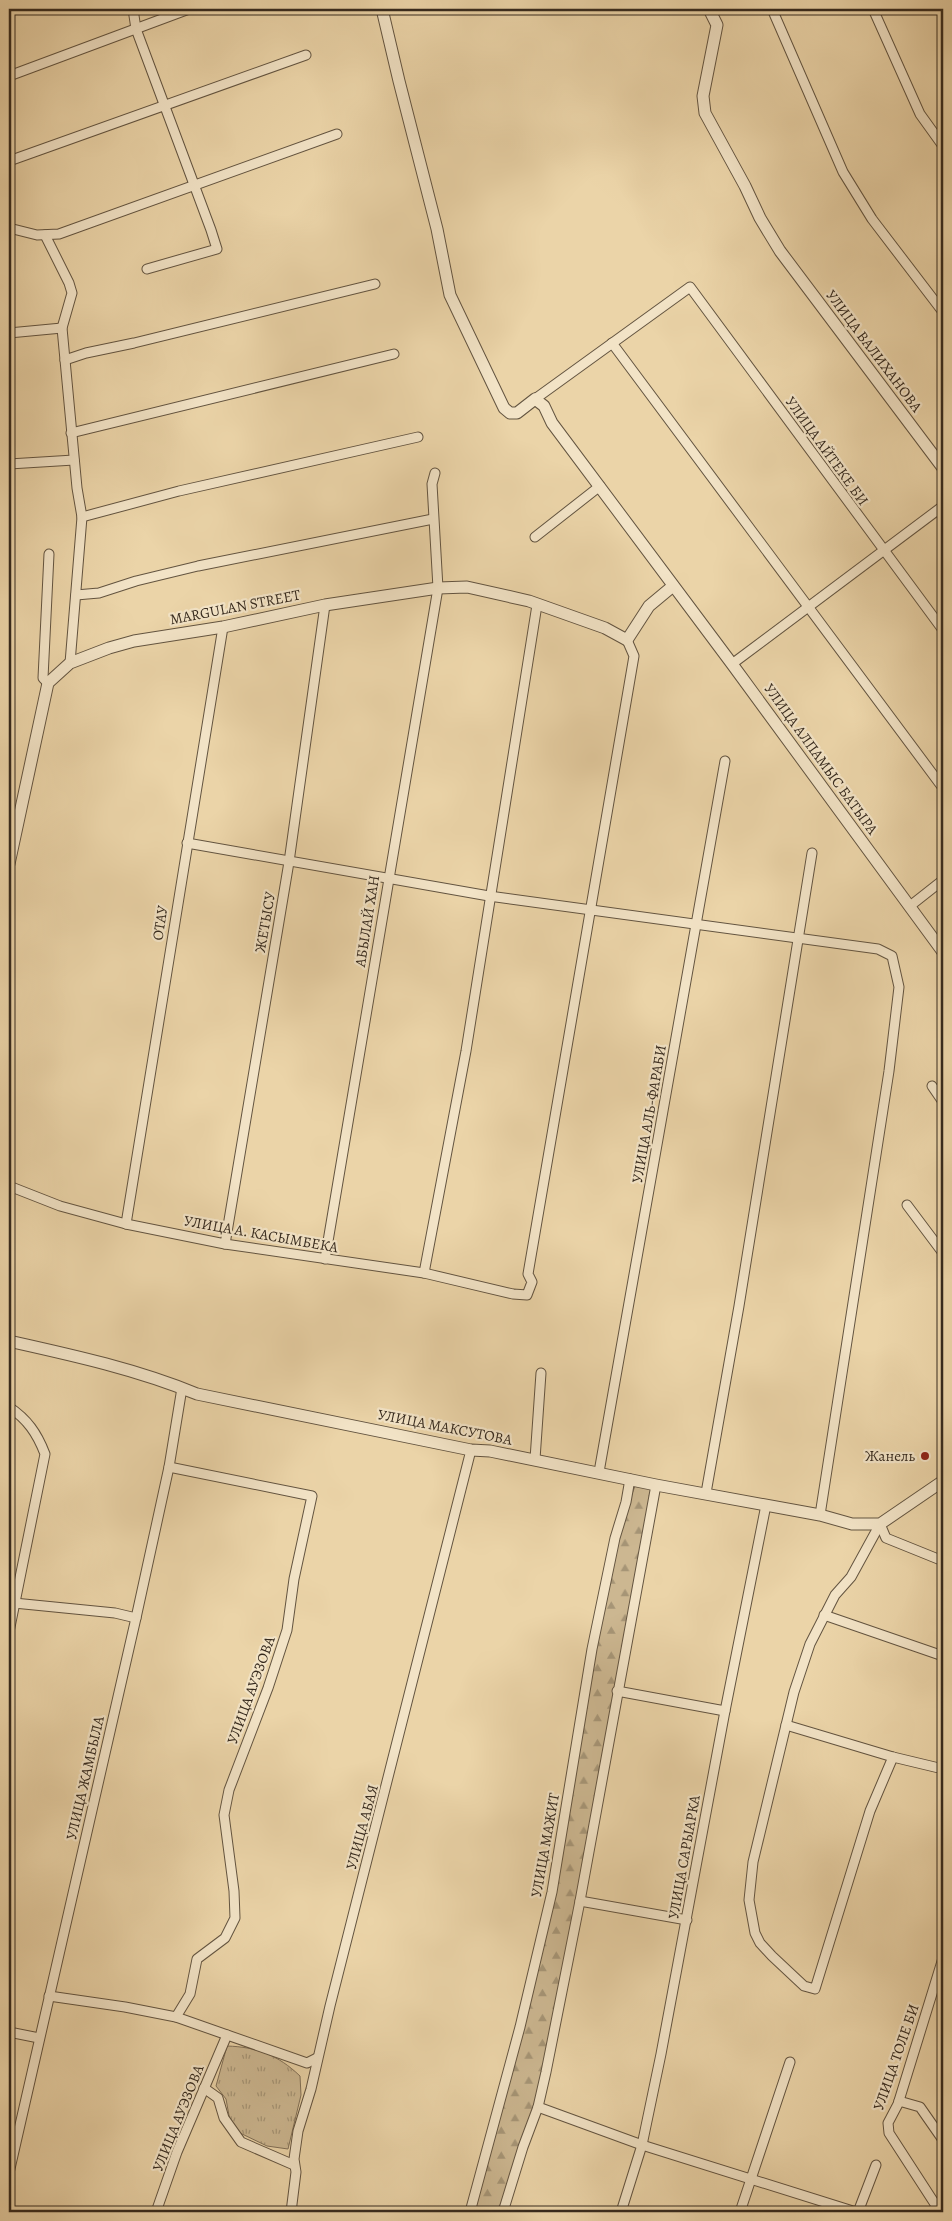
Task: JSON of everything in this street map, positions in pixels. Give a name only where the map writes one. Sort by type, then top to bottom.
[{"type":"street","points":[[133,9],[136,29],[217,249],[146,269]]},
{"type":"street","points":[[9,76],[189,9]]},
{"type":"street","points":[[382,9],[398,81],[438,229],[450,295],[504,408],[510,413],[517,413],[612,344],[943,788]]},
{"type":"street","name":"УЛИЦА ВАЛИХАНОВА","points":[[709,9],[717,25],[703,96],[705,113],[745,186],[760,218],[780,251],[943,468]]},
{"type":"street","points":[[772,9],[842,172],[872,219],[943,312]]},
{"type":"street","points":[[872,9],[920,114],[943,146]]},
{"type":"street","points":[[9,161],[306,55]]},
{"type":"street","points":[[9,228],[37,235],[59,234],[337,134]]},
{"type":"street","points":[[45,235],[69,283],[72,293],[62,328],[74,460],[82,517],[70,663]]},
{"type":"street","points":[[65,360],[86,353],[375,284]]},
{"type":"street","name":"УЛИЦА АЙТЕКЕ БИ","points":[[612,344],[690,287],[943,630]]},
{"type":"street","points":[[9,333],[62,328]]},
{"type":"street","points":[[72,433],[394,354]]},
{"type":"street","name":"УЛИЦА АЛПАМЫС БАТЫРА","points":[[535,399],[544,406],[552,423],[732,664],[943,952]]},
{"type":"street","points":[[82,517],[179,491],[418,437]]},
{"type":"street","points":[[9,464],[74,460]]},
{"type":"street","name":"АБЫЛАЙ ХАН","points":[[325,1259],[438,588],[432,484],[435,472]]},
{"type":"street","points":[[535,537],[600,486]]},
{"type":"street","points":[[732,664],[943,506]]},
{"type":"street","points":[[76,595],[99,593],[136,580],[198,566],[433,519]]},
{"type":"street","points":[[9,864],[48,682],[43,678],[49,554]]},
{"type":"street","points":[[592,911],[634,656],[627,640],[649,606],[673,586]]},
{"type":"street","name":"MARGULAN STREET","points":[[48,682],[70,663],[134,640],[223,626],[325,605],[438,588],[467,587],[529,601],[605,628],[627,640]]},
{"type":"street","name":"ЖЕТЫСУ","points":[[225,1244],[289,862],[325,605]]},
{"type":"street","points":[[424,1273],[466,1051],[520,722],[537,605]]},
{"type":"street","name":"ОТАУ","points":[[126,1224],[223,626]]},
{"type":"street","name":"УЛИЦА АЛЬ-ФАРАБИ","points":[[600,1472],[726,761]]},
{"type":"street","points":[[187,843],[490,896],[799,940],[878,949],[892,956],[899,987],[889,1072],[820,1515]]},
{"type":"street","points":[[706,1493],[741,1296],[812,853]]},
{"type":"street","points":[[910,906],[943,880]]},
{"type":"street","name":"УЛИЦА А. КАСЫМБЕКА","points":[[9,1186],[60,1206],[126,1224],[225,1244],[424,1273],[513,1294],[527,1295],[532,1282],[528,1274],[592,911]]},
{"type":"street","points":[[932,1086],[943,1102]]},
{"type":"street","points":[[907,1205],[943,1253]]},
{"type":"street","name":"УЛИЦА МАКСУТОВА","points":[[9,1341],[91,1360],[169,1382],[196,1394],[471,1450],[490,1451],[535,1459],[656,1485],[820,1515],[852,1524],[880,1524]]},
{"type":"street","points":[[535,1459],[541,1373]]},
{"type":"street","name":"УЛИЦА ЖАМБЫЛА","points":[[9,2173],[12,2140],[49,1996],[136,1618],[169,1467],[182,1388]]},
{"type":"street","points":[[9,1408],[24,1417],[39,1438],[44,1454],[9,1632]]},
{"type":"street","name":"УЛИЦА АБАЯ","points":[[291,2212],[296,2172],[294,2158],[298,2131],[311,2089],[317,2058],[471,1450]]},
{"type":"street","name":"УЛИЦА АУЭЗОВА","points":[[169,1467],[312,1496],[294,1579],[287,1630],[268,1688],[229,1790],[224,1815],[234,1892],[235,1918],[225,1938],[198,1959],[190,1994],[176,2018]]},
{"type":"street","name":"УЛИЦА МАЖИТ","points":[[470,2212],[520,2027],[552,1892],[592,1648],[615,1538],[626,1502],[630,1479]]},
{"type":"street","points":[[893,1757],[870,1811],[814,1989],[809,1988],[804,1986],[760,1943],[755,1933],[749,1900],[753,1862],[794,1692],[810,1644],[824,1615],[835,1595],[851,1577],[880,1524],[943,1482]]},
{"type":"street","points":[[503,2212],[523,2147],[538,2107],[580,1901],[656,1485]]},
{"type":"street","name":"УЛИЦА САРЫАРКА","points":[[621,2212],[642,2145],[766,1505]]},
{"type":"street","points":[[880,1524],[886,1538],[943,1561]]},
{"type":"street","points":[[14,1603],[96,1611],[136,1618]]},
{"type":"street","points":[[824,1615],[943,1656]]},
{"type":"street","points":[[617,1691],[725,1711]]},
{"type":"street","points":[[786,1725],[893,1757],[943,1769]]},
{"type":"street","points":[[580,1901],[687,1920]]},
{"type":"street","name":"УЛИЦА ТОЛЕ БИ","points":[[938,2212],[935,2204],[889,2133],[888,2124],[899,2100],[943,1958]]},
{"type":"street","points":[[49,1996],[125,2007],[176,2018],[308,2063],[317,2058]]},
{"type":"street","points":[[9,2032],[39,2038]]},
{"type":"street","name":"УЛИЦА АУЭЗОВА","points":[[156,2212],[177,2152],[228,2035]]},
{"type":"street","points":[[740,2212],[790,2062]]},
{"type":"street","points":[[204,2088],[218,2098],[224,2118],[241,2142],[294,2165]]},
{"type":"street","points":[[899,2100],[920,2107],[943,2140]]},
{"type":"street","points":[[538,2107],[642,2145],[857,2212],[876,2165]]},
{"type":"green space","points":[[638,1478],[656,1482],[581,1901],[536,2105],[502,2212],[471,2212],[551,1892],[616,1537]]},
{"type":"green space","points":[[227,2046],[248,2048],[266,2053],[284,2063],[300,2076],[301,2095],[288,2149],[267,2146],[240,2133],[230,2121],[226,2099],[216,2086]]},
{"type":"place","name":"Жанель","points":[[925,1456]]}]
